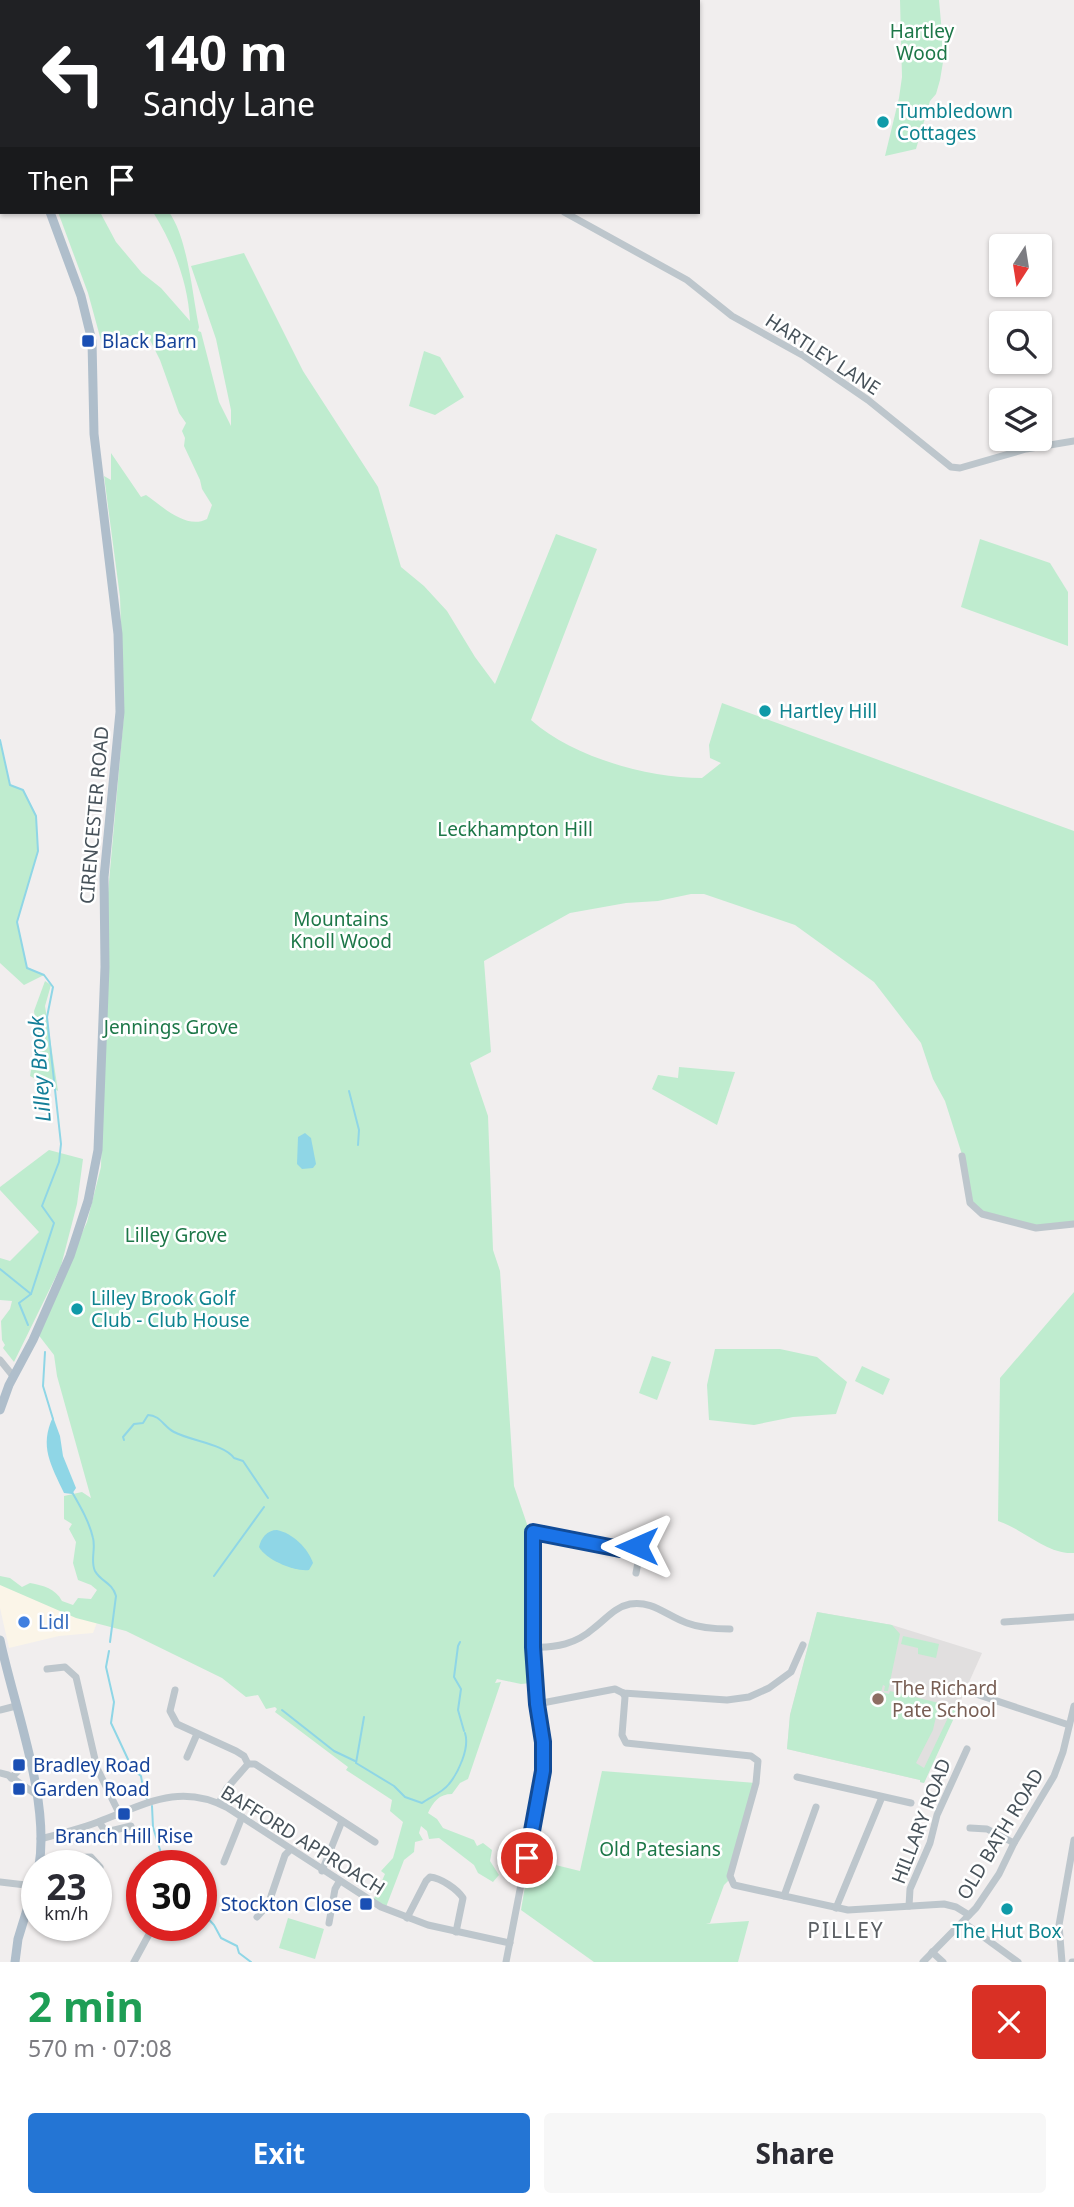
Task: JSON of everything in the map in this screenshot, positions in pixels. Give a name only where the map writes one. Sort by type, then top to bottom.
[{"type":"main road","name":"CIRENCESTER ROAD","points":[[0,1410],[13,1376],[33,1340],[66,1266],[88,1201],[97,1159],[105,968],[104,877],[121,705],[115,604],[94,434],[92,341],[81,296],[51,214]]},
{"type":"main road","points":[[0,1640],[37,1795],[40,1850]]},
{"type":"main road","points":[[15,1962],[21,1929]]},
{"type":"street","name":"HARTLEY LANE","points":[[568,214],[687,280],[732,316],[804,356],[868,400],[951,467],[960,468],[1026,449],[1074,441]]},
{"type":"street","points":[[962,1156],[970,1203],[982,1214],[1036,1228],[1074,1224]]},
{"type":"street","points":[[0,1360],[13,1376]]},
{"type":"street","points":[[506,1962],[543,1771],[543,1742],[533,1647],[533,1532],[620,1549],[635,1545],[640,1552],[636,1573]]},
{"type":"street","points":[[533,1647],[555,1647],[571,1642],[589,1632],[615,1610],[635,1604],[653,1606],[693,1625],[730,1629]]},
{"type":"street","points":[[1004,1622],[1074,1617]]},
{"type":"street","points":[[537,1704],[615,1689],[623,1693],[727,1700],[749,1697],[769,1688],[791,1672],[803,1645]]},
{"type":"street","points":[[47,1669],[65,1667],[76,1677],[100,1775],[119,1814]]},
{"type":"street","points":[[174,1690],[170,1711],[177,1724],[236,1751],[246,1758],[248,1764]]},
{"type":"street","points":[[970,1692],[1071,1723]]},
{"type":"street","points":[[623,1693],[622,1735],[626,1743],[751,1756],[758,1760],[759,1769],[731,1870],[730,1879],[736,1886],[848,1910],[951,1905],[1018,1962]]},
{"type":"street","points":[[0,1710],[16,1706]]},
{"type":"street","name":"OLD BATH ROAD","points":[[923,1962],[966,1919],[989,1891],[1054,1776],[1074,1706]]},
{"type":"street","points":[[187,1757],[197,1734]]},
{"type":"street","name":"HILLARY ROAD","points":[[909,1906],[910,1889],[930,1843],[937,1815],[967,1749]]},
{"type":"street","points":[[11,1778],[30,1759]]},
{"type":"street","points":[[219,1803],[227,1788],[248,1764]]},
{"type":"street","points":[[248,1764],[261,1767],[375,1842]]},
{"type":"street","points":[[0,1773],[37,1795]]},
{"type":"street","points":[[797,1777],[911,1803]]},
{"type":"street","name":"BAFFORD APPROACH","points":[[40,1839],[99,1822],[155,1799],[187,1796],[219,1803],[378,1905],[407,1918],[510,1943]]},
{"type":"street","points":[[836,1908],[882,1797]]},
{"type":"street","points":[[784,1896],[816,1807]]},
{"type":"street","points":[[224,1862],[242,1817]]},
{"type":"street","points":[[322,1871],[342,1821]]},
{"type":"street","points":[[99,1822],[106,1832],[131,1826]]},
{"type":"street","points":[[970,1828],[987,1829],[1014,1843]]},
{"type":"street","points":[[1062,1962],[1059,1925],[1074,1840]]},
{"type":"street","points":[[257,1917],[268,1905],[285,1855],[290,1850]]},
{"type":"street","points":[[407,1918],[426,1881],[434,1877],[463,1896],[456,1932]]},
{"type":"street","points":[[0,1882],[21,1882]]},
{"type":"street","points":[[328,1923],[339,1882]]},
{"type":"street","points":[[134,1962],[145,1941]]},
{"type":"street","points":[[932,1952],[943,1962]]},
{"type":"shaded area","points":[[0,1582],[98,1620],[93,1633],[59,1636],[9,1648],[0,1608]]},
{"type":"shaded area","name":"The Richard Pate School","points":[[817,1612],[892,1625],[982,1653],[924,1783],[787,1749],[790,1715]]},
{"type":"green space","name":"Hartley Wood","points":[[900,0],[939,0],[944,56],[936,94],[930,101],[916,149],[885,156],[902,77]]},
{"type":"green space","points":[[59,214],[101,214],[116,242],[142,273],[161,288],[190,321],[189,306],[178,264],[154,214],[170,214],[185,251],[198,331],[201,332],[219,402],[231,426],[231,410],[216,339],[191,266],[244,253],[303,371],[378,487],[401,567],[424,586],[447,611],[495,684],[556,534],[597,549],[531,720],[567,745],[589,755],[635,769],[702,778],[721,763],[710,758],[709,745],[722,703],[1074,831],[1074,1224],[1036,1228],[974,1208],[966,1167],[945,1101],[933,1079],[921,1043],[874,982],[795,925],[704,894],[691,894],[570,913],[484,961],[491,1052],[470,1063],[488,1116],[493,1250],[500,1271],[514,1486],[529,1530],[531,1683],[521,1684],[497,1679],[495,1683],[501,1682],[468,1779],[460,1783],[452,1794],[437,1799],[428,1813],[437,1819],[443,1828],[474,1840],[477,1846],[483,1843],[492,1850],[490,1861],[499,1875],[493,1882],[478,1873],[474,1865],[439,1838],[429,1839],[427,1831],[421,1826],[419,1833],[423,1840],[415,1842],[414,1852],[404,1860],[386,1907],[373,1901],[385,1874],[381,1871],[393,1858],[403,1822],[390,1811],[392,1800],[346,1770],[348,1767],[275,1712],[275,1707],[266,1709],[258,1695],[246,1697],[222,1678],[126,1631],[76,1618],[0,1585],[0,1576],[10,1578],[22,1587],[30,1583],[40,1585],[52,1590],[62,1601],[73,1605],[78,1598],[91,1599],[97,1590],[78,1580],[73,1563],[76,1542],[69,1529],[72,1524],[64,1519],[64,1496],[82,1492],[91,1498],[57,1376],[54,1355],[37,1333],[87,1222],[101,1167],[108,893],[124,714],[120,597],[104,476],[111,480],[111,453],[141,497],[146,495],[175,515],[199,522],[207,519],[212,505],[202,489],[184,446],[182,431],[186,423],[179,413],[160,360],[148,336],[134,335],[107,345],[102,344],[88,293]]},
{"type":"green space","points":[[424,351],[440,357],[464,397],[435,415],[409,406]]},
{"type":"green space","points":[[980,539],[1050,563],[1068,592],[1068,646],[961,607]]},
{"type":"green space","points":[[0,740],[10,785],[23,790],[36,816],[38,851],[17,922],[27,967],[44,975],[24,985],[0,963]]},
{"type":"green space","points":[[45,981],[51,985],[45,1006],[58,1091],[30,1076],[37,1035],[34,1011]]},
{"type":"green space","points":[[679,1067],[735,1072],[717,1125],[652,1089],[658,1075],[678,1078]]},
{"type":"green space","points":[[49,1150],[83,1159],[77,1204],[61,1266],[14,1362],[3,1348],[5,1345],[2,1340],[1,1321],[10,1309],[12,1301],[0,1300],[0,1258],[10,1261],[39,1232],[0,1187]]},
{"type":"green space","points":[[1074,1292],[1074,1553],[1064,1553],[998,1521],[1000,1378]]},
{"type":"green space","points":[[715,1349],[780,1349],[817,1357],[847,1382],[836,1414],[793,1417],[754,1425],[709,1420],[707,1385]]},
{"type":"green space","points":[[652,1356],[671,1362],[657,1400],[639,1393]]},
{"type":"green space","points":[[862,1366],[890,1379],[883,1395],[855,1381]]},
{"type":"green space","name":"The Richard Pate School","points":[[817,1612],[892,1625],[900,1634],[888,1691],[884,1691],[883,1685],[881,1692],[889,1694],[890,1691],[939,1703],[933,1730],[916,1763],[924,1768],[954,1705],[959,1707],[924,1783],[787,1749],[790,1715]]},
{"type":"green space","points":[[903,1636],[939,1644],[936,1658],[918,1654],[918,1648],[901,1644]]},
{"type":"green space","name":"Old Patesians","points":[[602,1771],[756,1783],[730,1879],[724,1885],[710,1923],[706,1924],[749,1921],[738,1962],[594,1962],[521,1910],[528,1868],[527,1858],[580,1871]]},
{"type":"green space","points":[[288,1918],[324,1929],[315,1959],[279,1948]]},
{"type":"water","points":[[305,1133],[311,1138],[316,1164],[313,1168],[302,1169],[297,1164],[298,1137]]},
{"type":"water","points":[[53,1417],[63,1456],[76,1488],[72,1494],[64,1493],[48,1455],[47,1437]]},
{"type":"water","points":[[277,1530],[294,1538],[311,1557],[313,1563],[309,1570],[281,1564],[259,1547],[267,1533]]},
{"type":"waterway","name":"Lilley Brook","points":[[0,740],[10,785],[23,790],[36,816],[38,851],[17,922],[27,968],[44,975],[53,987],[47,1017],[61,1144],[59,1162],[42,1206],[54,1223],[31,1294],[19,1303],[28,1325]]},
{"type":"waterway","points":[[349,1091],[359,1130],[358,1145]]},
{"type":"waterway","points":[[0,1269],[31,1294]]},
{"type":"waterway","name":"Lilley Brook","points":[[45,1352],[43,1386],[53,1419]]},
{"type":"waterway","points":[[124,1440],[123,1437],[134,1424],[143,1423],[148,1415],[156,1417],[174,1432],[223,1449],[243,1461],[268,1498]]},
{"type":"waterway","name":"Lilley Brook","points":[[72,1492],[84,1514],[94,1542],[95,1571],[116,1596],[110,1642]]},
{"type":"waterway","points":[[214,1576],[264,1507]]},
{"type":"waterway","points":[[460,1642],[454,1677],[461,1689],[458,1710],[464,1731]]},
{"type":"waterway","name":"Lilley Brook","points":[[109,1651],[106,1667],[114,1702],[111,1723],[133,1770],[141,1776],[147,1799]]},
{"type":"waterway","points":[[282,1710],[334,1751],[355,1761]]},
{"type":"waterway","points":[[364,1717],[356,1763],[394,1786],[405,1797],[422,1803],[449,1784],[465,1753],[465,1733]]},
{"type":"waterway","name":"Lilley Brook","points":[[152,1806],[153,1827],[160,1850]]},
{"type":"waterway","name":"Lilley Brook","points":[[217,1931],[221,1938],[237,1946],[239,1953],[251,1962]]},
{"type":"place","name":"Tumbledown Cottages","points":[[883,122]]},
{"type":"place","name":"Black Barn","points":[[88,341]]},
{"type":"place","name":"Hartley Hill","points":[[765,711]]},
{"type":"place","name":"Lilley Brook Golf Club - Club House","points":[[77,1309]]},
{"type":"place","name":"Lidl","points":[[24,1622]]},
{"type":"place","name":"The Richard Pate School","points":[[878,1699]]},
{"type":"place","name":"Bradley Road","points":[[19,1765]]},
{"type":"place","name":"Garden Road","points":[[19,1789]]},
{"type":"place","name":"Branch Hill Rise","points":[[124,1814]]},
{"type":"place","name":"Stockton Close","points":[[366,1904]]},
{"type":"place","name":"The Hut Box","points":[[1007,1909]]},
{"type":"district","name":"PILLEY","points":[[846,1931]]},
{"type":"route","points":[[527,1858],[543,1771],[543,1742],[533,1647],[533,1532],[620,1549],[637,1546]]},
{"type":"park label","name":"Leckhampton Hill","points":[[515,829]]},
{"type":"park label","name":"Mountains Knoll Wood","points":[[341,930]]},
{"type":"park label","name":"Jennings Grove","points":[[171,1027]]},
{"type":"park label","name":"Lilley Grove","points":[[176,1235]]}]
